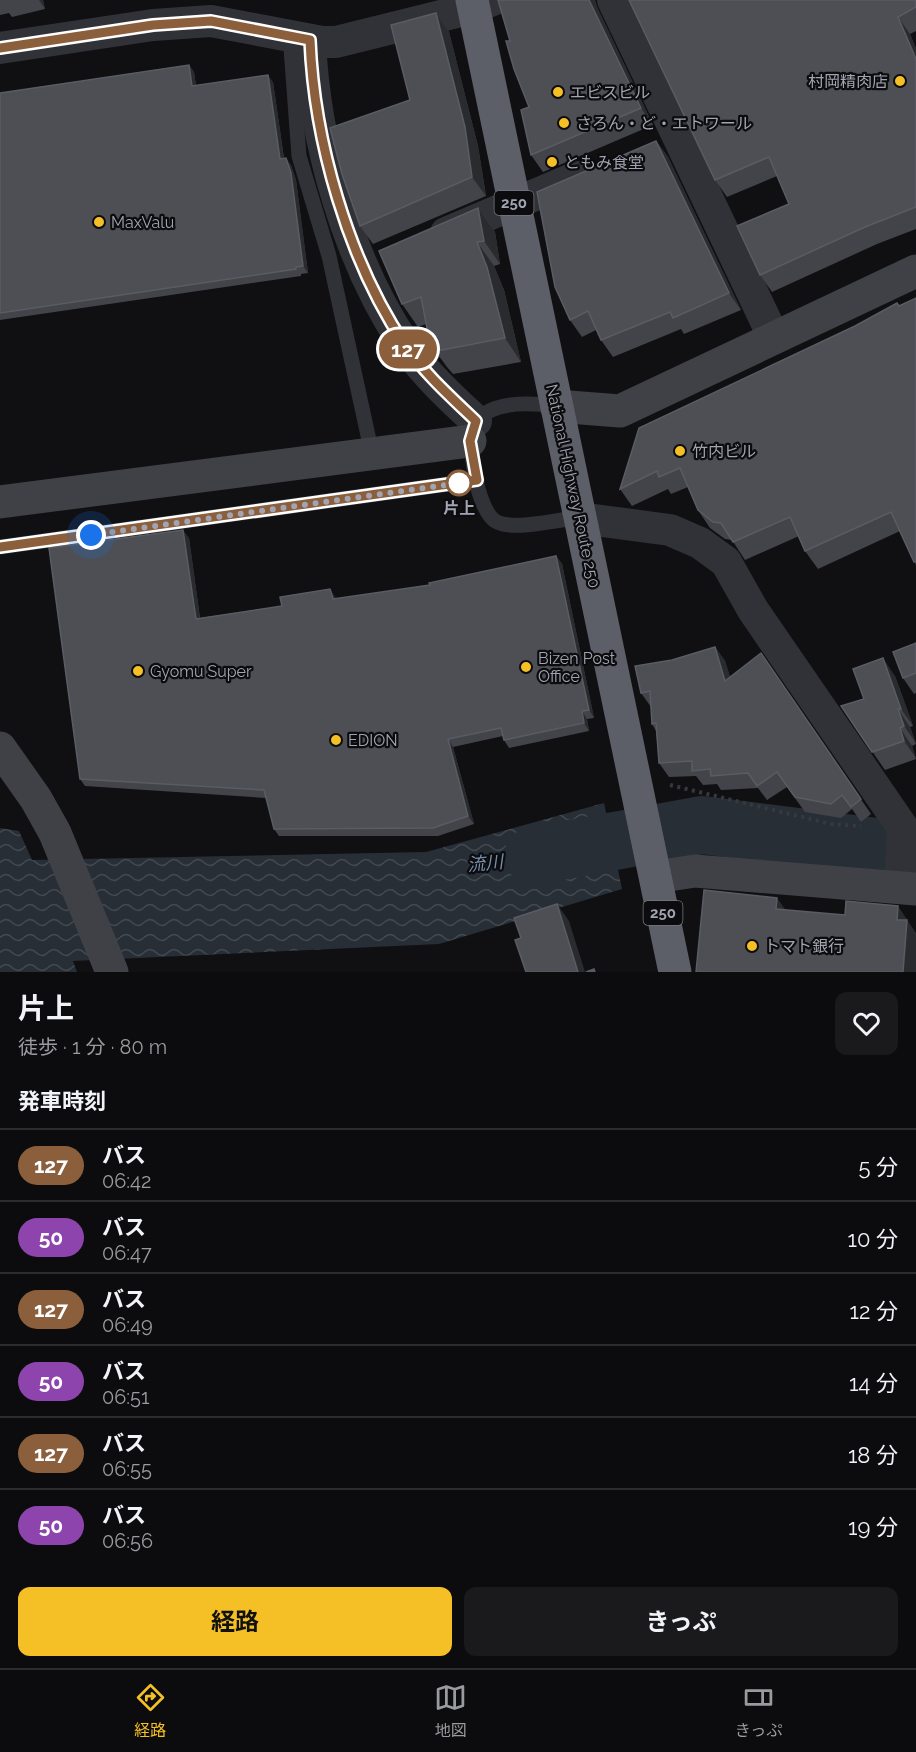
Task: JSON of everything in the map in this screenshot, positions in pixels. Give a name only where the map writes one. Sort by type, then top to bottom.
[{"type":"highway","name":"National Highway Route 250","points":[[479,3],[514,204],[579,518],[652,789],[654,866],[675,972]]},
{"type":"street","points":[[613,0],[666,139],[774,338]]},
{"type":"street","points":[[0,48],[153,25],[211,21],[300,38],[336,42],[479,3]]},
{"type":"street","points":[[0,502],[372,454],[473,431],[405,345],[364,268],[347,226],[317,117],[300,38]]},
{"type":"street","points":[[364,268],[601,167]]},
{"type":"street","points":[[556,406],[620,411],[916,271]]},
{"type":"street","points":[[579,518],[670,530],[700,543],[726,562],[904,862],[695,871],[654,866]]},
{"type":"street","points":[[0,748],[36,800],[55,833],[111,971]]},
{"type":"lane","points":[[300,38],[299,156],[328,256],[372,454]]},
{"type":"lane","points":[[556,406],[532,403],[498,408],[485,413],[473,431],[480,498],[487,513],[498,523],[520,526],[556,519],[579,518]]},
{"type":"lane","points":[[0,547],[477,480]]},
{"type":"path","points":[[652,789],[831,824],[904,862]]},
{"type":"water","points":[[604,803],[622,889],[439,944],[73,961],[77,972],[0,972],[0,828],[19,831],[32,860],[426,852]]},
{"type":"building","points":[[498,0],[589,0],[641,108],[531,155],[521,110],[529,107],[514,69],[506,41],[510,41]]},
{"type":"building","points":[[629,0],[916,0],[916,7],[898,17],[916,59],[916,207],[865,227],[760,275],[737,226],[789,204],[769,157],[715,180]]},
{"type":"building","points":[[436,13],[465,127],[472,177],[360,226],[342,174],[330,128],[410,100],[391,25]]},
{"type":"building","points":[[189,65],[192,86],[268,75],[280,159],[286,158],[291,173],[303,266],[296,267],[296,269],[0,313],[0,93]]},
{"type":"building","points":[[656,141],[729,293],[673,318],[670,312],[601,340],[588,311],[570,320],[555,287],[537,192]]},
{"type":"building","points":[[478,208],[484,241],[477,242],[487,267],[505,338],[437,351],[430,344],[421,297],[402,304],[379,251]]},
{"type":"building","points":[[916,298],[916,561],[914,562],[891,512],[805,551],[790,517],[733,542],[721,523],[713,522],[698,510],[680,468],[659,477],[657,471],[620,489],[639,428],[855,326],[897,303],[899,306]]},
{"type":"building","points":[[183,530],[196,619],[282,606],[280,597],[330,589],[333,599],[430,585],[429,583],[556,556],[589,710],[582,711],[584,723],[504,740],[501,728],[448,739],[468,816],[433,828],[274,829],[264,790],[80,779],[49,548]]},
{"type":"building","points":[[916,643],[916,673],[903,678],[893,652]]},
{"type":"building","points":[[715,647],[725,681],[761,653],[861,799],[851,807],[842,795],[831,804],[795,797],[777,772],[757,786],[748,773],[711,776],[710,769],[692,771],[692,761],[659,763],[656,723],[652,724],[650,691],[641,693],[635,666],[672,660]]},
{"type":"building","points":[[883,658],[901,709],[898,709],[904,726],[900,728],[904,741],[872,752],[841,706],[864,699],[853,669]]},
{"type":"building","points":[[704,890],[777,898],[776,909],[845,915],[846,901],[898,906],[897,920],[907,920],[903,972],[696,972]]},
{"type":"building","points":[[557,904],[578,972],[526,972],[515,940],[521,938],[514,918]]},
{"type":"waterway","name":"流川","points":[[533,856],[702,825],[916,852]]},
{"type":"bus line","name":"127","points":[[0,48],[153,25],[211,21],[310,40],[317,117],[347,226],[364,268],[405,345],[437,384],[476,421],[470,441],[477,480],[0,547]]},
{"type":"place","name":"村岡精肉店","points":[[900,81]]},
{"type":"place","name":"エビスビル","points":[[558,92]]},
{"type":"place","name":"さろん・ど・エトワール","points":[[564,123]]},
{"type":"place","name":"ともみ食堂","points":[[552,162]]},
{"type":"place","name":"MaxValu","points":[[99,222]]},
{"type":"place","name":"竹内ビル","points":[[680,451]]},
{"type":"place","name":"片上","points":[[459,483]]},
{"type":"place","name":"Bizen Post Office","points":[[526,667]]},
{"type":"place","name":"Gyomu Super","points":[[138,671]]},
{"type":"place","name":"EDION","points":[[336,740]]},
{"type":"place","name":"トマト銀行","points":[[752,946]]},
{"type":"route","points":[[91,535],[459,483]]}]
